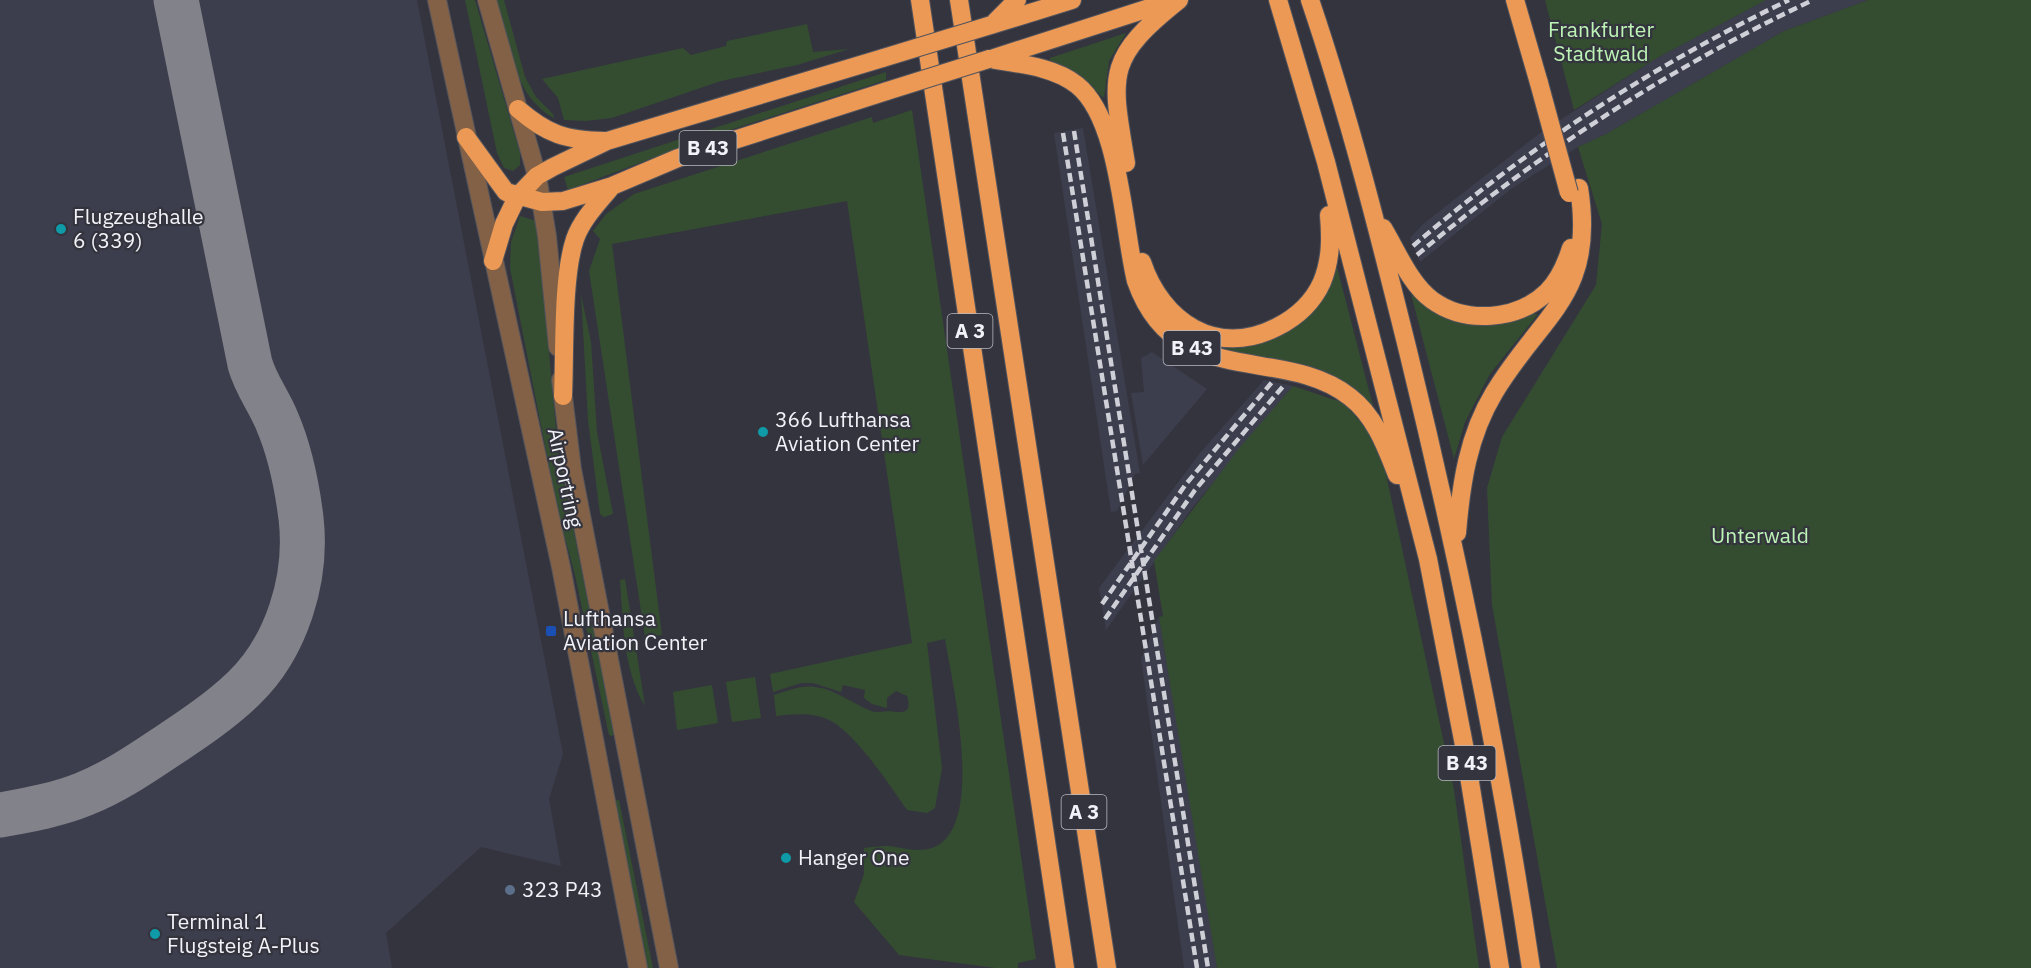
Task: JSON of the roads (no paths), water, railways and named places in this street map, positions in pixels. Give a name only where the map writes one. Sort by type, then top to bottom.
[{"type":"highway","name":"A 3","points":[[920,0],[1065,968]]},
{"type":"highway","name":"A 3","points":[[959,0],[1107,968]]},
{"type":"highway","name":"B 43","points":[[493,261],[504,224],[517,197],[537,176],[607,141],[991,25],[1017,7],[1072,0]]},
{"type":"highway","name":"B 43","points":[[542,202],[563,201],[612,186],[678,158],[1177,0]]},
{"type":"highway","name":"B 43","points":[[1177,0],[1145,27],[1127,48],[1117,78],[1116,96],[1142,261],[1151,287],[1167,309],[1196,331],[1217,337],[1236,338],[1267,332],[1301,312],[1321,284],[1330,255],[1326,162]]},
{"type":"highway","name":"B 43","points":[[1278,0],[1326,162],[1428,559],[1464,745],[1500,968]]},
{"type":"highway","name":"B 43","points":[[1310,0],[1372,211],[1456,549],[1517,875],[1531,968]]},
{"type":"highway","points":[[1515,0],[1543,81]]},
{"type":"highway","points":[[1527,0],[1543,81]]},
{"type":"highway","name":"B 43","points":[[989,59],[1031,66],[1076,84],[1089,96],[1100,114],[1113,157],[1136,281],[1155,315],[1180,340],[1195,349],[1246,365],[1311,377],[1336,387],[1351,397],[1374,423],[1428,559]]},
{"type":"highway","name":"B 43","points":[[1372,211],[1419,288],[1431,299],[1459,313],[1489,316],[1527,306],[1547,292],[1557,280],[1568,257],[1574,232],[1574,190],[1543,81]]},
{"type":"highway","points":[[518,109],[535,123],[562,137],[607,141]]},
{"type":"highway","points":[[466,137],[499,185],[517,197],[542,202]]},
{"type":"highway","points":[[563,396],[569,266],[575,239],[585,220],[612,186]]},
{"type":"highway","points":[[1456,549],[1462,483],[1483,414],[1507,374],[1562,302],[1573,277],[1584,233],[1574,190]]},
{"type":"street","name":"Airportring","points":[[437,0],[561,567],[638,968]]},
{"type":"street","name":"Airportring","points":[[487,0],[537,176],[542,202],[572,470],[669,968]]},
{"type":"railway","points":[[1413,246],[1501,175],[1593,111],[1689,52],[1789,0]]},
{"type":"railway","points":[[1417,255],[1510,182],[1607,115],[1708,54],[1813,0]]},
{"type":"railway","points":[[1074,131],[1208,968]]},
{"type":"railway","points":[[1063,133],[1197,968]]},
{"type":"railway","points":[[1102,604],[1186,484],[1273,381]]},
{"type":"railway","points":[[1105,619],[1195,490],[1285,384]]},
{"type":"place","name":"Flugzeughalle 6 (339)","points":[[61,229]]},
{"type":"place","name":"366 Lufthansa Aviation Center","points":[[763,432]]},
{"type":"place","name":"Lufthansa Aviation Center","points":[[551,631]]},
{"type":"place","name":"Hanger One","points":[[786,858]]},
{"type":"place","name":"323 P43","points":[[510,890]]},
{"type":"place","name":"Terminal 1 Flugsteig A-Plus","points":[[155,934]]},
{"type":"park label","name":"Frankfurter Stadtwald","points":[[1601,42]]},
{"type":"park label","name":"Unterwald","points":[[1760,536]]}]
